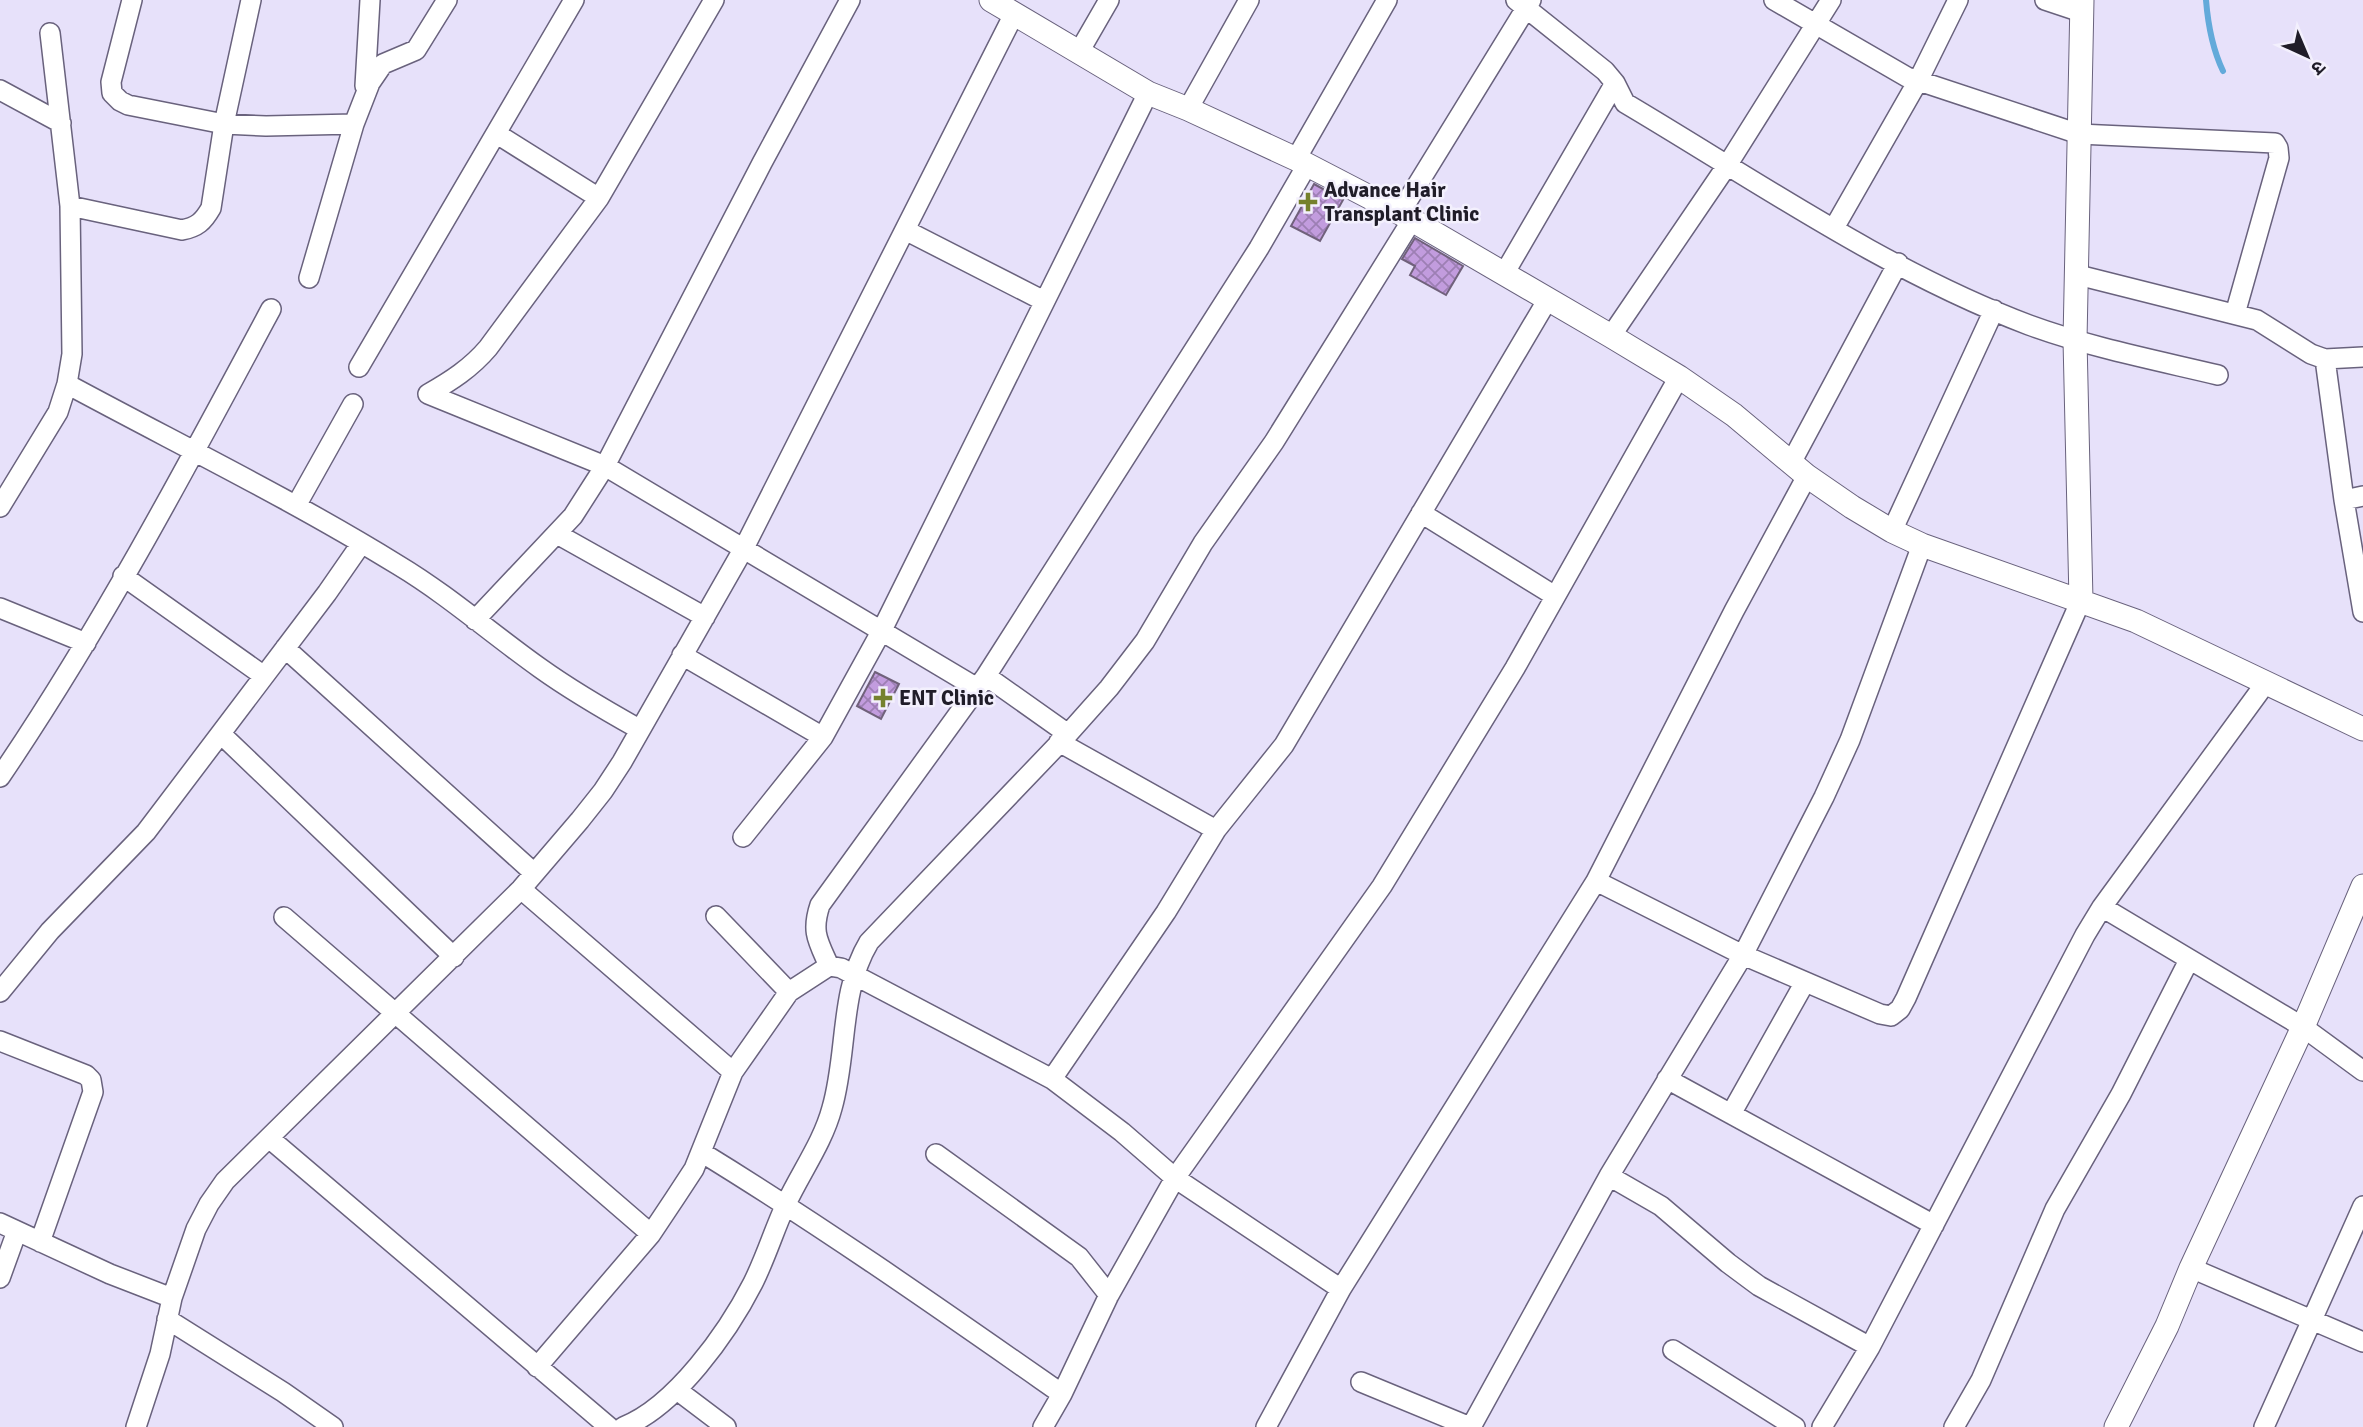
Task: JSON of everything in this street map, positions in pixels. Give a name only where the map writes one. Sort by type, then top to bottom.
[{"type":"street","points":[[132,0],[111,82],[112,93],[120,101],[128,105],[224,124],[354,124]]},
{"type":"street","points":[[70,206],[182,230],[195,227],[204,220],[211,208],[224,124],[251,0]]},
{"type":"street","points":[[364,98],[370,0]]},
{"type":"street","points":[[309,278],[354,124],[376,71],[383,64],[416,50],[447,0]]},
{"type":"street","points":[[359,367],[574,0]]},
{"type":"street","points":[[714,0],[599,198],[482,356],[454,379],[428,394],[605,466],[882,630],[982,682],[1063,738],[1216,830]]},
{"type":"street","points":[[475,620],[557,534],[580,506],[605,466],[743,199],[850,0]]},
{"type":"street","points":[[991,0],[1148,93],[1188,108],[1302,162],[1406,217],[1611,336],[1679,377],[1734,415],[1799,469],[1892,531],[1922,545],[2081,600],[2170,635],[2265,684],[2363,729]]},
{"type":"street","points":[[1079,52],[1109,0]]},
{"type":"street","points":[[1188,108],[1249,0]]},
{"type":"street","points":[[829,966],[814,925],[820,905],[982,682],[1259,248],[1387,0]]},
{"type":"street","points":[[1774,0],[1892,69],[1918,81],[2080,134],[2275,144],[2279,158],[2235,314]]},
{"type":"street","points":[[1611,336],[1728,164],[1831,0]]},
{"type":"street","points":[[1834,228],[1918,81],[1958,0]]},
{"type":"street","points":[[1597,881],[1743,955],[1880,1014],[1891,1016],[1900,1009],[2081,600],[2076,340],[2082,6],[2045,0]]},
{"type":"street","points":[[623,1427],[648,1414],[677,1390],[739,1307],[753,1282],[786,1204],[822,1135],[832,1109],[853,975],[869,942],[1109,688],[1145,640],[1203,543],[1274,442],[1406,217],[1524,3],[1605,71],[1615,83],[1625,103],[1834,228],[1898,263],[2029,325],[2076,340],[2218,375]]},
{"type":"street","points":[[143,1424],[172,1298],[196,1229],[209,1203],[242,1162],[521,889],[603,791],[744,548],[1014,14]]},
{"type":"street","points":[[0,508],[58,412],[67,384],[72,354],[70,206],[50,33]]},
{"type":"street","points":[[1504,274],[1615,83]]},
{"type":"street","points":[[0,90],[61,123]]},
{"type":"street","points":[[743,838],[823,737],[882,630],[1148,93]]},
{"type":"street","points":[[496,134],[599,198]]},
{"type":"street","points":[[905,230],[1044,301]]},
{"type":"street","points":[[1266,1427],[1341,1289],[1597,881],[1734,611],[1898,263]]},
{"type":"street","points":[[2078,275],[2264,323],[2311,354],[2325,359],[2363,357]]},
{"type":"street","points":[[1052,1079],[1166,912],[1216,830],[1284,745],[1548,299]]},
{"type":"street","points":[[0,778],[86,642],[194,453],[271,309]]},
{"type":"street","points":[[1892,531],[1994,310]]},
{"type":"street","points":[[2325,359],[2354,498],[2363,612]]},
{"type":"street","points":[[1043,1427],[1110,1295],[1175,1178],[1382,886],[1515,668],[1679,377]]},
{"type":"street","points":[[67,384],[194,453],[297,504],[422,580],[568,687],[639,729]]},
{"type":"street","points":[[297,504],[353,404]]},
{"type":"street","points":[[1421,513],[1555,596]]},
{"type":"street","points":[[557,534],[705,617]]},
{"type":"street","points":[[0,992],[50,930],[146,831],[361,544]]},
{"type":"street","points":[[1361,1382],[1470,1427],[1609,1176],[1743,955],[1824,797],[1850,740],[1922,545]]},
{"type":"street","points":[[123,576],[264,676]]},
{"type":"street","points":[[0,608],[86,642]]},
{"type":"street","points":[[285,648],[534,873]]},
{"type":"street","points":[[682,655],[823,737]]},
{"type":"street","points":[[1822,1427],[1870,1347],[2085,935],[2102,907],[2265,684]]},
{"type":"street","points":[[221,734],[454,957]]},
{"type":"street","points":[[2116,1427],[2167,1326],[2191,1268],[2304,1027],[2363,886]]},
{"type":"street","points":[[521,889],[733,1072]]},
{"type":"street","points":[[2102,907],[2304,1027],[2363,1071]]},
{"type":"street","points":[[716,916],[789,992]]},
{"type":"street","points":[[284,917],[651,1234]]},
{"type":"street","points":[[1954,1427],[1987,1369],[2055,1209],[2120,1094],[2189,960]]},
{"type":"street","points":[[537,1367],[651,1234],[688,1179],[733,1072],[789,992],[829,966],[841,968],[1052,1079],[1122,1132],[1175,1178],[1341,1289]]},
{"type":"street","points":[[1731,1114],[1805,982]]},
{"type":"street","points":[[0,1041],[86,1075],[93,1085],[93,1093],[40,1242]]},
{"type":"street","points":[[1667,1079],[1934,1225]]},
{"type":"street","points":[[269,1138],[609,1427]]},
{"type":"street","points":[[701,1152],[786,1204],[920,1293],[1062,1394]]},
{"type":"street","points":[[936,1154],[1079,1258],[1110,1295]]},
{"type":"street","points":[[1609,1176],[1661,1206],[1759,1286],[1870,1347]]},
{"type":"street","points":[[2264,1427],[2363,1206]]},
{"type":"street","points":[[0,1278],[8,1227],[110,1274],[172,1298]]},
{"type":"street","points":[[2191,1268],[2363,1342]]},
{"type":"street","points":[[167,1319],[333,1427]]},
{"type":"street","points":[[1673,1350],[1795,1427]]},
{"type":"street","points":[[677,1390],[726,1427]]},
{"type":"building","points":[[1314,184],[1343,200],[1320,241],[1291,226]]},
{"type":"building","points":[[1415,238],[1463,266],[1446,295],[1410,275],[1415,266],[1402,259]]},
{"type":"building","points":[[875,672],[899,684],[881,719],[857,706]]},
{"type":"waterway","points":[[2206,0],[2211,36],[2223,71]]},
{"type":"place","name":"Advance Hair Transplant Clinic","points":[[1308,202]]},
{"type":"place","name":"ENT Clinic","points":[[883,698]]}]
